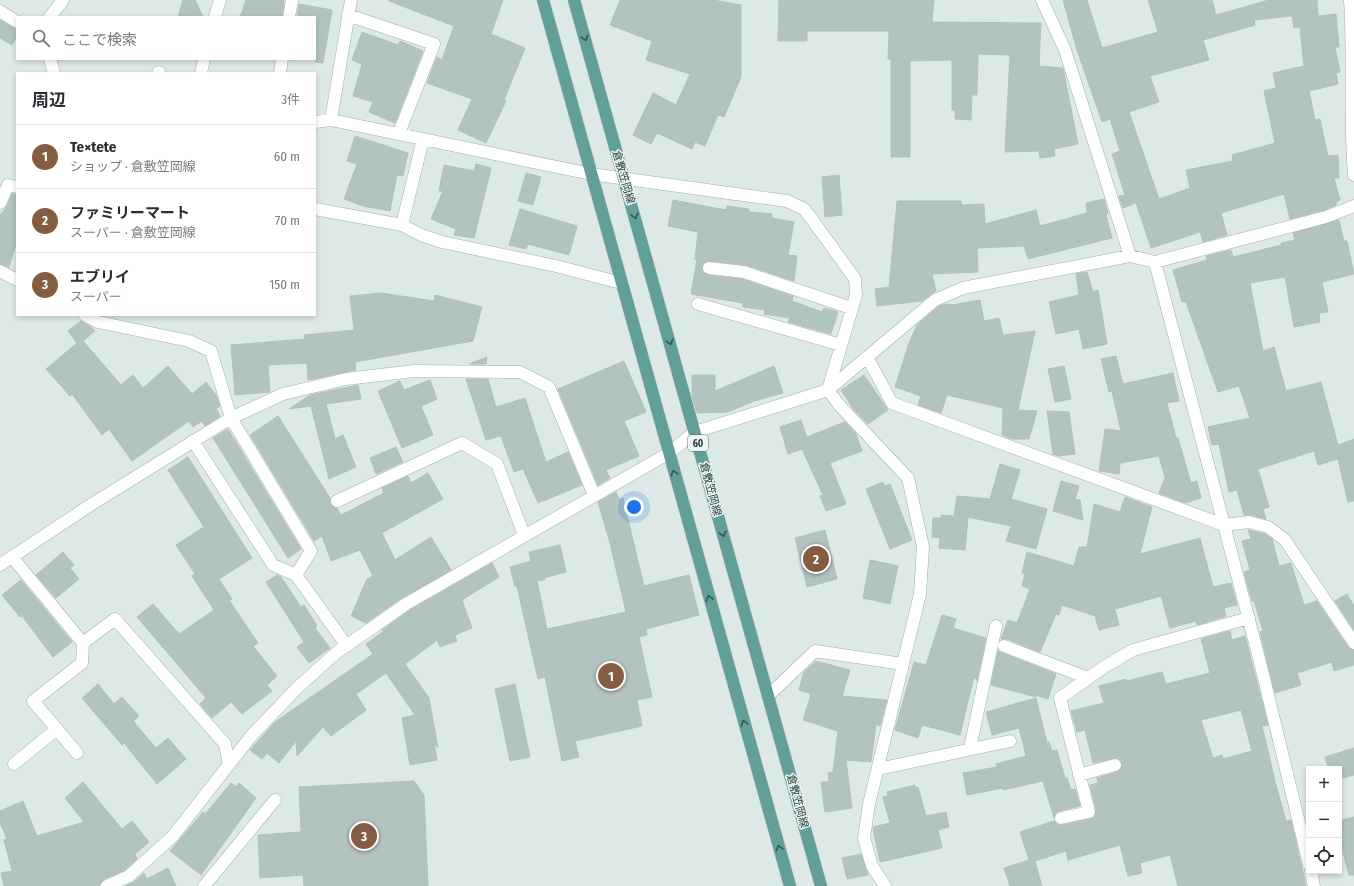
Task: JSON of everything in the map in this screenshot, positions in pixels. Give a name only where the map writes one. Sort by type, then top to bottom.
[{"type":"main road","points":[[543,0],[790,886]]},
{"type":"main road","name":"倉敷笠岡線","points":[[574,0],[821,886]]},
{"type":"street","points":[[51,16],[63,0]]},
{"type":"street","points":[[215,16],[220,0]]},
{"type":"street","points":[[289,16],[292,0]]},
{"type":"street","points":[[331,120],[351,0]]},
{"type":"street","points":[[1042,0],[1065,50],[1130,256]]},
{"type":"street","points":[[1350,0],[1352,28],[1351,126],[1354,175]]},
{"type":"street","points":[[0,11],[16,21]]},
{"type":"street","points":[[348,15],[434,44],[400,134]]},
{"type":"street","points":[[50,60],[54,72]]},
{"type":"street","points":[[201,72],[204,60]]},
{"type":"street","points":[[280,72],[282,60]]},
{"type":"street","points":[[316,122],[331,120],[591,174],[786,201],[804,209],[855,279],[856,295],[828,390]]},
{"type":"street","points":[[402,225],[423,139]]},
{"type":"street","points":[[0,202],[8,184],[16,187]]},
{"type":"street","points":[[107,886],[129,876],[151,858],[173,836],[252,735],[292,693],[336,653],[406,604],[669,452],[695,432],[828,390],[935,300],[963,288],[1130,256],[1156,262],[1318,219],[1354,206]]},
{"type":"street","points":[[316,209],[402,225],[421,235],[442,242],[556,266],[621,283]]},
{"type":"street","points":[[1156,262],[1249,618],[1306,852]]},
{"type":"street","points":[[709,268],[744,272],[852,308]]},
{"type":"street","points":[[0,271],[16,279]]},
{"type":"street","points":[[698,304],[841,345]]},
{"type":"street","points":[[98,318],[189,341],[212,351],[231,418],[311,550],[296,574]]},
{"type":"street","points":[[867,357],[892,403],[1224,525],[1249,522],[1268,527],[1285,540],[1354,643]]},
{"type":"street","points":[[0,565],[92,504],[231,418],[283,394],[346,380],[414,372],[520,372],[549,387],[594,495]]},
{"type":"street","points":[[828,390],[840,406],[908,478],[923,547],[920,594],[869,804],[864,838],[872,866],[885,886]]},
{"type":"street","points":[[193,441],[273,564],[296,574],[347,646]]},
{"type":"street","points":[[337,501],[462,443],[497,464],[524,535]]},
{"type":"street","points":[[12,557],[83,643],[82,664],[33,701],[77,753]]},
{"type":"street","points":[[1062,818],[1089,812],[1060,698],[1088,678],[1133,650],[1249,618]]},
{"type":"street","points":[[83,643],[115,619],[225,744],[229,765]]},
{"type":"street","points":[[970,748],[996,626]]},
{"type":"street","points":[[1004,646],[1088,678]]},
{"type":"street","points":[[768,696],[815,651],[903,664]]},
{"type":"street","points":[[14,764],[57,728]]},
{"type":"street","points":[[878,769],[970,748],[1010,741]]},
{"type":"street","points":[[1079,775],[1115,765]]},
{"type":"street","points":[[204,886],[275,800]]},
{"type":"street","points":[[1312,874],[1314,886]]},
{"type":"building","points":[[183,0],[195,0],[203,16],[178,16]]},
{"type":"building","points":[[246,0],[284,0],[282,16],[240,16]]},
{"type":"building","points":[[389,0],[503,0],[491,34],[525,48],[504,100],[506,101],[486,143],[458,130],[472,99],[427,83],[437,57],[442,60],[454,26]]},
{"type":"building","points":[[620,0],[713,0],[741,5],[741,77],[724,117],[718,115],[705,146],[695,142],[692,149],[657,133],[651,144],[633,135],[653,93],[676,105],[690,74],[646,60],[652,41],[610,25]]},
{"type":"building","points":[[779,0],[934,0],[932,22],[1041,23],[1039,66],[1063,68],[1078,144],[1054,149],[1055,156],[1040,158],[1039,151],[1005,152],[1010,55],[978,54],[977,95],[972,95],[971,120],[955,119],[955,110],[952,110],[952,60],[910,61],[910,157],[891,157],[891,59],[888,59],[889,31],[807,31],[807,41],[778,41]]},
{"type":"building","points":[[1063,0],[1087,0],[1102,48],[1158,32],[1148,0],[1212,0],[1216,15],[1269,0],[1317,0],[1318,16],[1336,14],[1339,47],[1335,47],[1340,72],[1336,73],[1338,84],[1309,91],[1315,120],[1320,119],[1328,156],[1338,155],[1339,178],[1334,178],[1340,200],[1336,202],[1336,205],[1324,210],[1290,219],[1284,194],[1221,213],[1227,235],[1203,242],[1200,232],[1151,248],[1136,203],[1123,208],[1119,196],[1125,195],[1112,154],[1120,151],[1110,119],[1102,122],[1077,50]],"holes":[[[1292,16],[1294,28],[1300,27],[1304,66],[1273,73],[1276,88],[1264,91],[1275,143],[1232,155],[1233,161],[1186,170],[1190,188],[1159,199],[1129,112],[1159,102],[1150,76],[1209,60],[1203,40],[1255,25],[1254,20]]]},
{"type":"building","points":[[299,4],[332,10],[323,63],[315,62],[316,16],[297,16]]},
{"type":"building","points":[[0,20],[16,28],[16,38],[12,45],[0,38]]},
{"type":"building","points":[[362,32],[398,45],[400,41],[423,51],[395,123],[369,112],[373,102],[353,96],[362,64],[352,60]]},
{"type":"building","points":[[355,136],[408,153],[403,176],[397,175],[390,211],[363,206],[344,199],[357,164],[347,161]]},
{"type":"building","points":[[476,164],[491,168],[474,238],[454,235],[456,229],[431,219],[443,191],[439,191],[444,165],[474,171]]},
{"type":"building","points":[[526,173],[541,177],[533,205],[518,201]]},
{"type":"building","points":[[839,175],[842,215],[825,217],[822,177]]},
{"type":"building","points":[[12,194],[16,194],[16,244],[9,267],[0,264],[0,215],[7,206]]},
{"type":"building","points":[[1104,199],[1108,213],[1106,215],[1112,238],[1028,259],[1024,246],[977,248],[978,272],[932,274],[936,291],[922,301],[877,306],[875,289],[889,287],[897,201],[961,201],[961,205],[984,204],[985,224],[1036,210],[1040,226],[1087,213],[1086,203]]},
{"type":"building","points":[[673,200],[726,210],[727,206],[749,209],[749,212],[772,214],[772,218],[794,222],[788,255],[797,256],[794,281],[746,265],[710,261],[703,263],[702,271],[708,275],[742,279],[793,296],[792,301],[822,312],[824,308],[838,312],[831,334],[788,322],[790,318],[764,314],[765,310],[743,307],[743,303],[691,294],[697,260],[695,259],[698,232],[668,226]]},
{"type":"building","points":[[520,209],[577,226],[569,255],[528,244],[526,249],[509,245]]},
{"type":"building","points":[[1339,220],[1344,241],[1347,241],[1354,274],[1322,282],[1328,312],[1319,313],[1320,322],[1294,327],[1285,277],[1250,283],[1263,351],[1274,347],[1286,391],[1321,382],[1338,445],[1354,439],[1354,501],[1348,502],[1338,459],[1318,465],[1314,451],[1258,469],[1269,507],[1263,509],[1266,519],[1251,515],[1244,515],[1237,490],[1229,492],[1219,444],[1212,445],[1208,427],[1250,418],[1239,386],[1218,392],[1186,302],[1182,302],[1173,270],[1207,260],[1206,256],[1231,250],[1233,257],[1281,245],[1281,243],[1295,240],[1293,233]]},
{"type":"building","points":[[1087,272],[1093,292],[1098,290],[1107,344],[1083,349],[1079,329],[1056,334],[1049,302],[1079,295],[1076,274]]},
{"type":"building","points":[[381,293],[434,301],[435,295],[482,307],[473,341],[355,362],[356,370],[308,380],[307,363],[268,365],[270,392],[235,395],[231,345],[305,339],[304,335],[354,330],[350,296]]},
{"type":"building","points":[[980,300],[984,321],[999,318],[1003,335],[1035,331],[1018,410],[1037,411],[1029,439],[1012,439],[1002,435],[1003,408],[947,395],[941,413],[918,405],[921,396],[895,387],[909,343],[917,325],[939,306]]},
{"type":"building","points":[[81,321],[95,331],[83,341],[121,385],[133,375],[143,388],[168,366],[192,394],[206,382],[216,395],[220,406],[216,409],[220,416],[205,426],[202,421],[193,427],[189,421],[132,461],[109,429],[102,435],[72,394],[70,396],[46,369],[77,343],[68,331]]},
{"type":"building","points":[[1116,356],[1123,384],[1173,373],[1179,401],[1167,403],[1176,438],[1178,438],[1191,483],[1197,481],[1201,498],[1185,503],[1159,493],[1165,478],[1159,456],[1120,463],[1119,474],[1099,471],[1105,429],[1121,431],[1112,391],[1109,392],[1101,359]]},
{"type":"building","points":[[487,357],[486,364],[469,364]]},
{"type":"building","points":[[624,361],[646,412],[624,421],[639,456],[606,470],[610,478],[598,485],[558,389]]},
{"type":"building","points":[[774,366],[783,393],[754,401],[728,412],[697,413],[692,396],[692,375],[715,375],[715,391]]},
{"type":"building","points":[[1064,366],[1071,399],[1055,402],[1048,369]]},
{"type":"building","points":[[864,375],[888,410],[868,424],[854,410],[841,390]]},
{"type":"building","points":[[466,379],[488,379],[496,407],[525,398],[546,462],[568,452],[582,485],[538,503],[523,469],[514,472],[501,436],[486,440]]},
{"type":"building","points":[[430,380],[437,399],[421,406],[433,435],[402,448],[378,391],[400,381],[404,390]]},
{"type":"building","points":[[358,385],[361,399],[326,404],[335,439],[343,435],[356,467],[329,479],[311,406],[289,409],[310,395]]},
{"type":"building","points":[[1047,411],[1069,412],[1075,454],[1059,456],[1053,454]]},
{"type":"building","points":[[278,416],[330,498],[330,504],[337,508],[341,515],[384,493],[382,488],[408,476],[411,483],[428,473],[443,499],[382,533],[395,560],[431,537],[451,570],[402,598],[366,623],[351,616],[367,579],[373,576],[360,550],[331,561],[322,536],[314,541],[250,435]]},
{"type":"building","points":[[801,420],[807,437],[845,422],[856,434],[862,451],[830,463],[846,504],[826,511],[820,496],[823,495],[802,449],[788,454],[780,427]]},
{"type":"building","points":[[228,429],[301,549],[288,558],[213,438]]},
{"type":"building","points":[[396,447],[403,462],[376,474],[370,458]]},
{"type":"building","points":[[188,457],[252,558],[219,579],[232,599],[229,600],[258,643],[253,646],[277,676],[267,685],[272,691],[242,714],[231,702],[212,718],[200,704],[206,698],[137,617],[153,604],[179,634],[214,610],[192,576],[195,574],[176,545],[204,527],[168,470]]},
{"type":"building","points":[[1000,464],[1020,470],[1011,499],[1047,509],[1036,549],[1006,541],[1011,526],[968,517],[965,550],[939,548],[940,538],[932,537],[933,518],[941,518],[941,515],[964,517],[954,515],[957,496],[990,499]]},
{"type":"building","points":[[1061,481],[1079,486],[1075,499],[1080,500],[1083,520],[1053,511]]},
{"type":"building","points":[[883,482],[885,486],[890,484],[912,540],[890,549],[866,489]]},
{"type":"building","points":[[616,492],[619,499],[623,498],[644,586],[689,575],[699,615],[646,629],[647,635],[639,637],[652,697],[637,700],[642,726],[575,741],[579,757],[562,761],[545,677],[538,679],[517,586],[515,587],[510,567],[531,561],[529,552],[560,545],[566,572],[544,578],[545,580],[537,581],[547,629],[626,612],[610,543],[598,502]]},
{"type":"building","points":[[1125,497],[1152,507],[1140,554],[1200,538],[1213,587],[1231,583],[1237,605],[1224,608],[1226,616],[1197,625],[1196,621],[1170,628],[1161,596],[1115,609],[1119,625],[1099,630],[1095,616],[1062,605],[1059,615],[1056,614],[1040,652],[1007,639],[1001,639],[1008,620],[1017,623],[1030,589],[1022,586],[1025,574],[1022,573],[1027,552],[1074,566],[1079,547],[1087,547],[1094,504],[1120,512]]},
{"type":"building","points":[[825,530],[837,579],[807,587],[795,538]]},
{"type":"building","points":[[1248,530],[1265,534],[1272,539],[1279,566],[1291,563],[1304,605],[1317,601],[1348,647],[1354,650],[1354,665],[1334,671],[1332,662],[1297,673],[1301,685],[1275,693],[1260,632],[1263,631],[1254,601],[1252,601],[1244,572],[1250,570],[1242,541],[1251,539]]},
{"type":"building","points":[[63,552],[74,565],[70,568],[79,579],[56,598],[36,575]]},
{"type":"building","points":[[870,560],[898,566],[890,604],[863,598]]},
{"type":"building","points":[[492,563],[499,577],[462,600],[472,628],[455,635],[457,641],[440,647],[437,640],[405,664],[429,698],[438,748],[434,742],[437,760],[410,765],[402,718],[415,715],[386,673],[356,694],[366,710],[331,736],[323,727],[297,756],[296,741],[279,763],[267,753],[262,759],[250,750],[275,722],[373,654],[366,644],[384,631],[382,630],[410,610]]},
{"type":"building","points":[[277,575],[281,577],[301,607],[304,605],[317,626],[315,628],[330,648],[309,663],[297,647],[304,642],[266,582]]},
{"type":"building","points":[[21,580],[72,642],[53,657],[22,616],[20,617],[2,595]]},
{"type":"building","points":[[1347,594],[1354,606],[1354,630],[1335,601]]},
{"type":"building","points":[[942,615],[956,619],[953,628],[986,638],[977,681],[976,678],[973,680],[960,735],[922,725],[918,738],[895,730],[914,662],[926,665]]},
{"type":"building","points":[[1230,631],[1232,640],[1245,636],[1268,725],[1262,726],[1275,781],[1286,821],[1291,820],[1306,886],[1178,886],[1170,855],[1140,863],[1142,873],[1128,876],[1120,845],[1068,860],[1066,851],[1035,861],[1042,886],[1010,886],[1004,868],[1029,860],[1020,832],[1054,821],[1058,825],[1063,825],[1094,818],[1096,810],[1090,785],[1098,783],[1097,778],[1117,772],[1122,767],[1120,760],[1116,758],[1093,763],[1085,730],[1077,732],[1071,711],[1104,703],[1099,686],[1162,672],[1166,684],[1210,673],[1201,639]],"holes":[[[1241,710],[1252,751],[1223,759],[1222,755],[1213,758],[1201,720]]]},
{"type":"building","points":[[998,651],[1056,674],[1048,699],[991,685]]},
{"type":"building","points":[[816,661],[850,670],[842,696],[887,700],[880,726],[876,724],[871,762],[846,760],[852,808],[825,812],[821,782],[829,782],[828,773],[833,772],[838,731],[803,720],[811,694],[799,690],[804,672]]},
{"type":"building","points":[[98,684],[114,704],[122,697],[139,716],[133,721],[156,748],[168,738],[186,759],[157,784],[124,743],[122,745],[82,698]]},
{"type":"building","points":[[515,684],[530,757],[510,761],[495,689]]},
{"type":"building","points":[[1036,698],[1047,743],[1049,742],[1052,751],[1057,750],[1065,778],[1067,778],[1071,790],[1075,789],[1080,806],[1059,811],[1056,813],[1054,818],[1043,781],[1003,790],[1003,788],[967,795],[963,773],[997,767],[996,764],[1026,756],[1019,728],[992,735],[986,712]]},
{"type":"building","points":[[1354,748],[1354,775],[1342,778],[1342,766],[1328,766],[1325,757]]},
{"type":"building","points":[[414,781],[424,795],[428,886],[304,886],[303,875],[260,878],[258,835],[301,832],[299,787]]},
{"type":"building","points":[[83,782],[122,829],[132,821],[149,842],[135,854],[137,859],[125,870],[104,879],[100,886],[4,886],[1,873],[12,871],[4,840],[7,839],[0,823],[0,811],[23,801],[37,836],[84,822],[65,798]]},
{"type":"building","points":[[231,783],[236,787],[239,783],[256,798],[201,875],[170,851],[203,812],[205,814]]},
{"type":"building","points":[[915,785],[916,788],[918,787],[926,816],[946,812],[949,827],[938,830],[942,848],[880,862],[873,827],[890,823],[883,797],[888,796],[887,792]]},
{"type":"building","points":[[1354,817],[1354,875],[1349,875],[1342,849],[1342,820]]},
{"type":"building","points":[[861,854],[868,875],[847,879],[842,858]]},
{"type":"building","points":[[168,868],[176,886],[125,886],[134,882],[144,873],[147,879]]},
{"type":"place","name":"ファミリーマート","points":[[816,559]]},
{"type":"place","name":"Te×tete","points":[[611,676]]},
{"type":"place","name":"エブリイ","points":[[364,836]]}]
